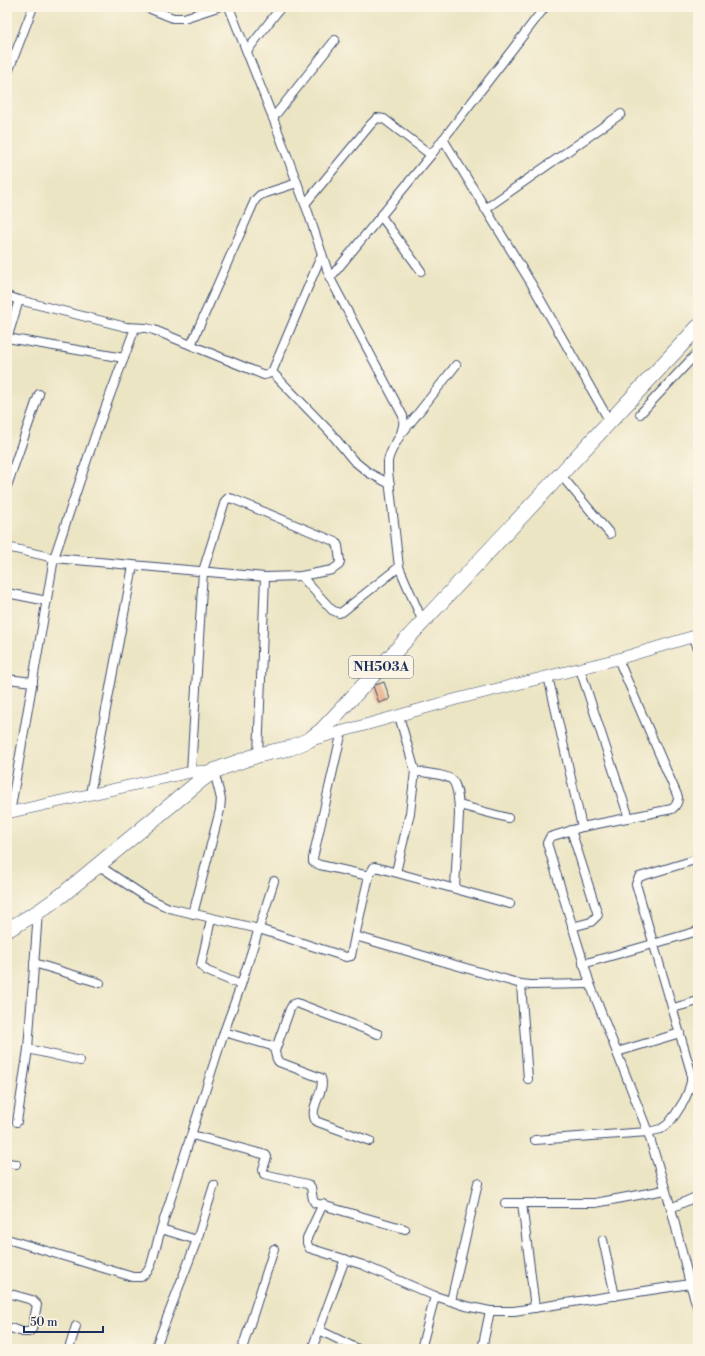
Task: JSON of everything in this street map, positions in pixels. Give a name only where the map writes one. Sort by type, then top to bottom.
[{"type":"highway","name":"NH503A","points":[[7,930],[38,912],[62,895],[214,771],[258,755],[290,748],[309,740],[330,722],[698,327]]},
{"type":"street","points":[[7,75],[33,7]]},
{"type":"street","points":[[146,7],[173,18],[184,18],[218,7]]},
{"type":"street","points":[[229,7],[274,118],[330,278],[403,416],[404,424],[402,433]]},
{"type":"street","points":[[247,51],[281,7]]},
{"type":"street","points":[[330,278],[431,155],[545,7]]},
{"type":"street","points":[[274,118],[335,40]]},
{"type":"street","points":[[486,209],[621,114]]},
{"type":"street","points":[[305,204],[377,118],[384,119],[431,155]]},
{"type":"street","points":[[443,139],[531,283],[610,422]]},
{"type":"street","points":[[191,345],[255,200],[260,195],[298,183]]},
{"type":"street","points":[[381,216],[421,271]]},
{"type":"street","points":[[7,296],[126,327],[154,330],[264,375],[272,372],[322,254]]},
{"type":"street","points":[[19,300],[7,339],[124,358]]},
{"type":"street","points":[[135,328],[96,433],[54,558],[33,682],[8,813],[191,772],[214,771],[221,799],[220,810],[193,914]]},
{"type":"street","points":[[640,414],[697,354],[687,339]]},
{"type":"street","points":[[422,622],[400,567],[388,461],[402,433],[456,365]]},
{"type":"street","points":[[272,372],[330,432],[353,460],[369,472],[390,484]]},
{"type":"street","points":[[7,486],[39,394]]},
{"type":"street","points":[[560,474],[610,534]]},
{"type":"street","points":[[7,547],[54,558],[133,566],[203,571],[265,577],[301,576],[332,570],[336,568],[340,561],[336,542],[233,499],[228,498],[225,501],[203,571],[191,772]]},
{"type":"street","points":[[90,794],[133,566]]},
{"type":"street","points":[[301,576],[332,610],[339,614],[400,567]]},
{"type":"street","points":[[258,755],[265,577]]},
{"type":"street","points":[[7,593],[47,601]]},
{"type":"street","points":[[309,740],[548,676],[618,659],[696,636],[698,650]]},
{"type":"street","points":[[618,659],[678,797],[676,806],[672,809],[571,830],[550,837],[547,843],[583,964],[648,1132],[671,1208],[698,1310]]},
{"type":"street","points":[[580,669],[629,818]]},
{"type":"street","points":[[548,676],[582,827]]},
{"type":"street","points":[[7,678],[33,682]]},
{"type":"street","points":[[396,872],[410,813],[415,771],[399,716]]},
{"type":"street","points":[[342,731],[313,858],[316,864],[369,876]]},
{"type":"street","points":[[415,771],[448,777],[455,785],[459,805],[455,888]]},
{"type":"street","points":[[459,805],[508,818]]},
{"type":"street","points":[[571,830],[598,915],[591,922],[572,927]]},
{"type":"street","points":[[535,1140],[648,1132],[661,1129],[668,1124],[684,1101],[691,1082],[691,1072],[636,884],[639,876],[698,859]]},
{"type":"street","points":[[98,865],[158,904],[193,914],[259,929],[346,957],[351,956],[353,952],[355,936],[369,876],[374,868],[396,872],[510,904]]},
{"type":"street","points":[[7,1239],[133,1277],[141,1277],[147,1272],[151,1265],[161,1229],[224,1032],[241,985],[274,881]]},
{"type":"street","points":[[17,1122],[28,1049],[38,912]]},
{"type":"street","points":[[211,918],[201,965],[207,971],[241,985]]},
{"type":"street","points":[[583,964],[698,931]]},
{"type":"street","points":[[355,936],[521,984],[590,984]]},
{"type":"street","points":[[34,963],[100,983]]},
{"type":"street","points":[[521,984],[528,1079]]},
{"type":"street","points":[[673,1008],[698,1001]]},
{"type":"street","points":[[370,1141],[315,1120],[313,1113],[322,1084],[321,1078],[279,1062],[275,1056],[275,1051],[293,1004],[302,1005],[378,1034]]},
{"type":"street","points":[[224,1032],[272,1046],[275,1051]]},
{"type":"street","points":[[617,1052],[680,1033]]},
{"type":"street","points":[[28,1049],[80,1061]]},
{"type":"street","points":[[192,1135],[266,1155],[267,1157],[263,1169],[264,1174],[307,1184],[311,1187],[313,1200],[315,1203],[405,1228]]},
{"type":"street","points":[[7,1163],[16,1164]]},
{"type":"street","points":[[451,1301],[478,1183]]},
{"type":"street","points":[[155,1349],[197,1240],[214,1184]]},
{"type":"street","points":[[505,1203],[595,1203],[665,1190]]},
{"type":"street","points":[[671,1208],[698,1196]]},
{"type":"street","points":[[522,1203],[535,1308]]},
{"type":"street","points":[[323,1204],[307,1238],[309,1248],[363,1265],[435,1296],[490,1311],[514,1311],[690,1284]]},
{"type":"street","points":[[161,1229],[197,1240]]},
{"type":"street","points":[[603,1240],[615,1296]]},
{"type":"street","points":[[242,1349],[274,1249]]},
{"type":"street","points":[[312,1349],[345,1259]]},
{"type":"street","points":[[7,1292],[32,1300],[38,1305],[30,1332],[23,1332],[7,1327]]},
{"type":"street","points":[[421,1349],[435,1296]]},
{"type":"street","points":[[482,1349],[490,1311]]},
{"type":"street","points":[[69,1349],[76,1326]]},
{"type":"street","points":[[319,1330],[358,1349]]},
{"type":"building","points":[[384,682],[390,699],[379,703],[373,686]]}]
